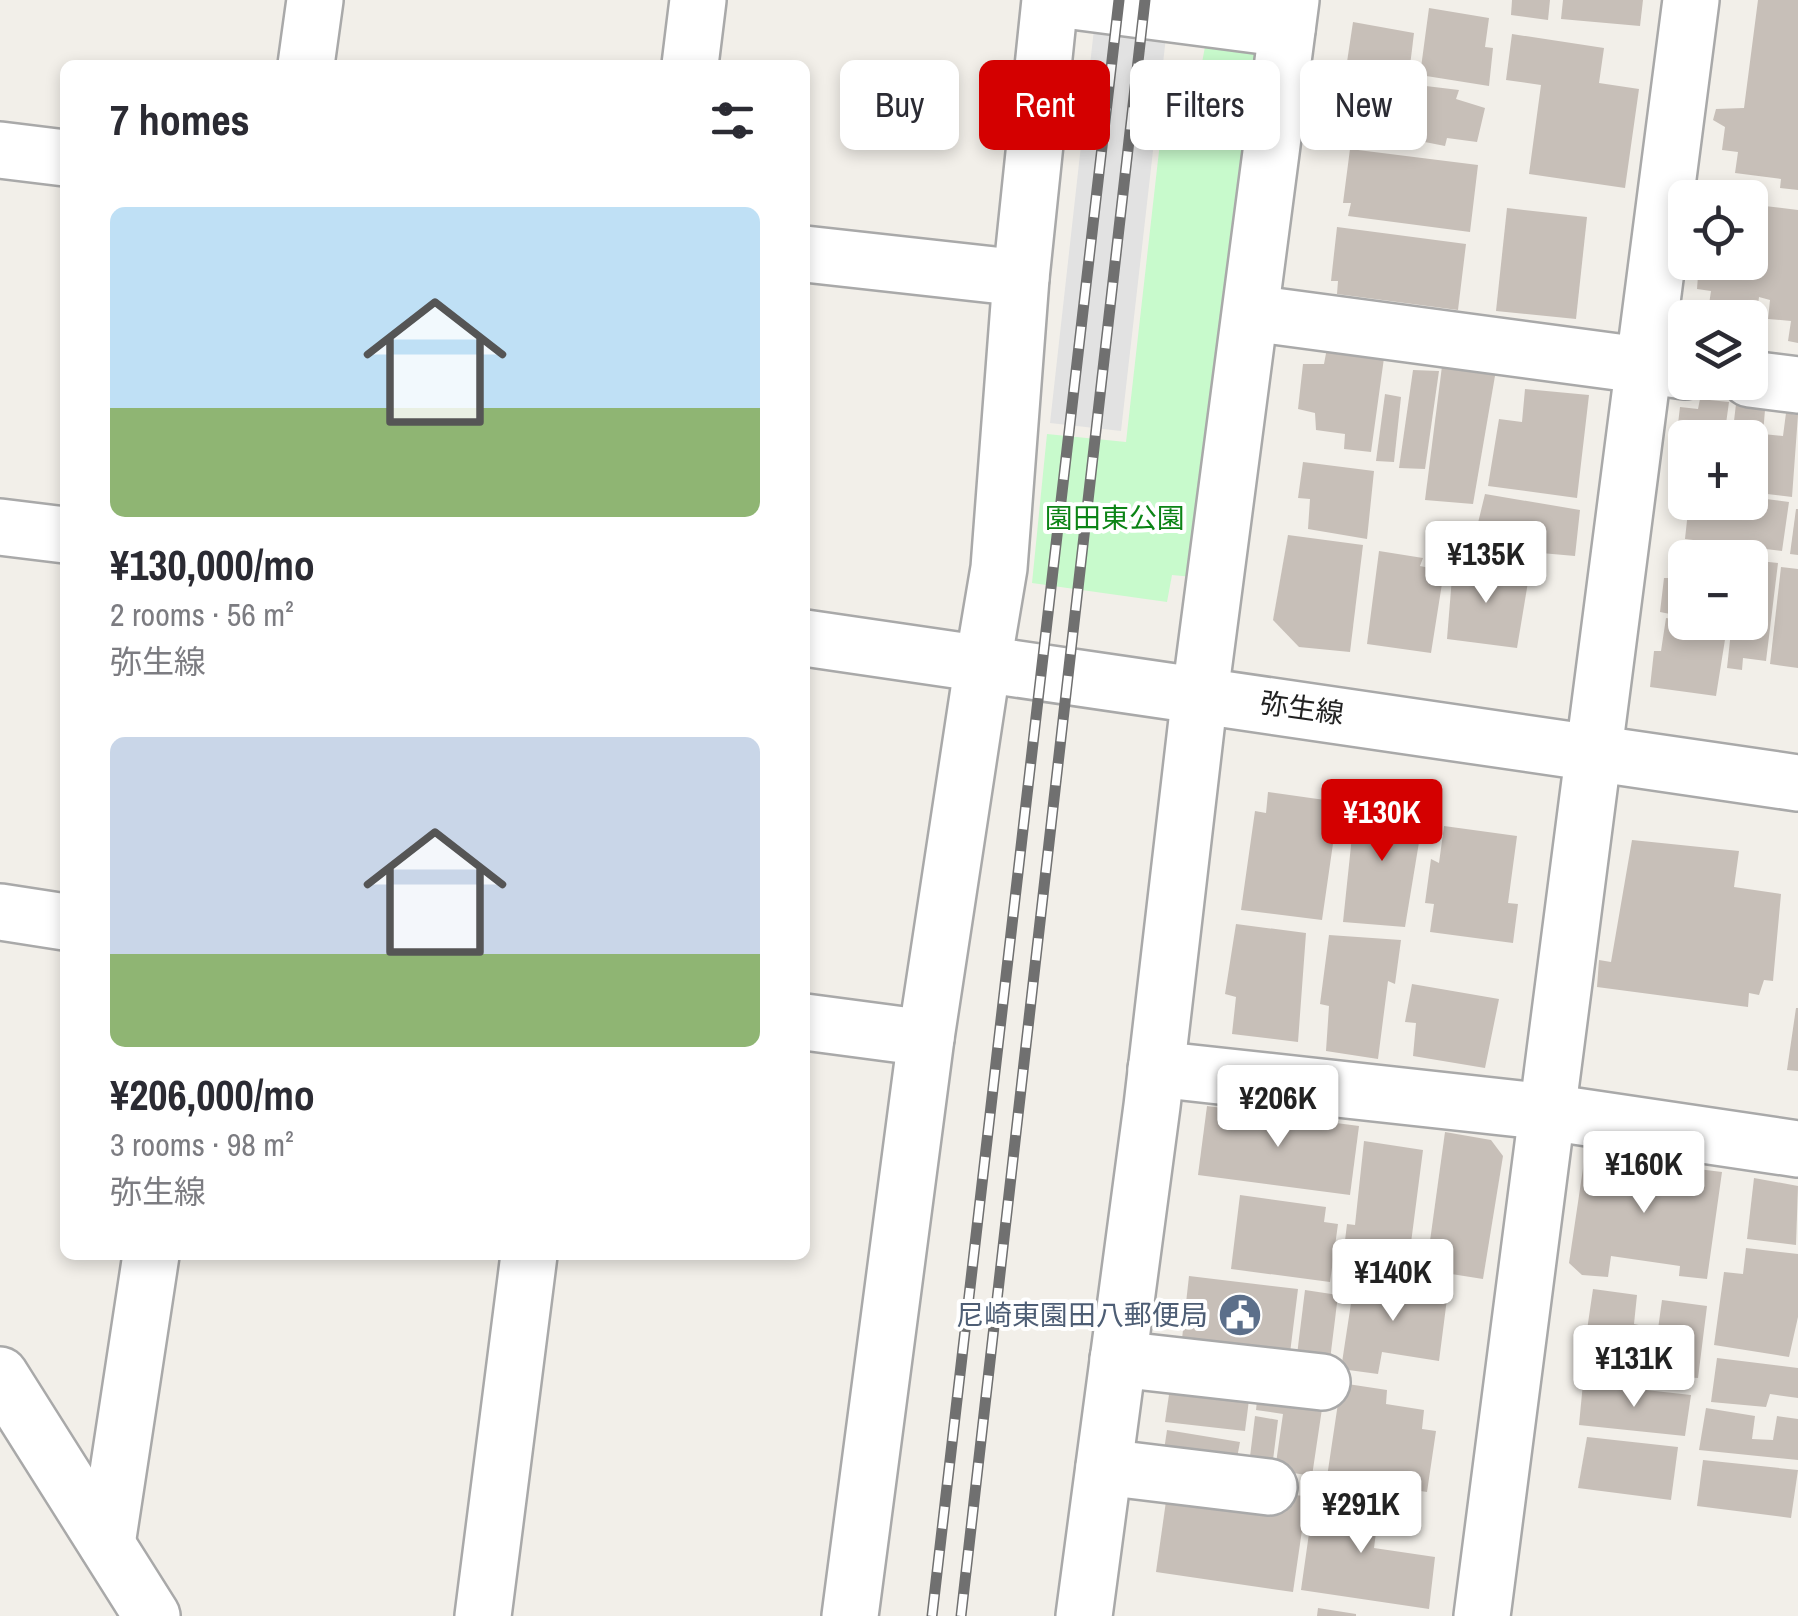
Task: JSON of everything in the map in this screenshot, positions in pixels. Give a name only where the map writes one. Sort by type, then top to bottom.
[{"type":"street","points":[[307,60],[315,0]]},
{"type":"street","points":[[691,60],[698,0]]},
{"type":"street","points":[[850,1616],[926,1038],[999,568],[1022,278],[1050,0]]},
{"type":"street","points":[[1066,0],[1289,15],[1084,1616]]},
{"type":"street","points":[[1482,1616],[1594,752],[1664,368],[1691,0]]},
{"type":"street","points":[[0,150],[60,157]]},
{"type":"street","points":[[810,255],[1022,278]]},
{"type":"street","points":[[1250,313],[1664,368]]},
{"type":"street","points":[[1768,381],[1798,384]]},
{"type":"street","points":[[0,527],[60,534]]},
{"type":"street","name":"弥生線","points":[[810,639],[1790,782]]},
{"type":"street","points":[[0,912],[60,921]]},
{"type":"street","points":[[810,1023],[926,1038]]},
{"type":"street","points":[[1156,1069],[1548,1112],[1798,1149]]},
{"type":"street","points":[[107,1544],[150,1260]]},
{"type":"street","points":[[483,1616],[528,1260]]},
{"type":"street","points":[[1118,1359],[1322,1382]]},
{"type":"street","points":[[0,1375],[19,1446],[107,1544],[152,1616]]},
{"type":"street","points":[[1104,1467],[1269,1487]]},
{"type":"green space","name":"園田東公園","points":[[1207,36],[1260,43],[1258,60],[1202,60]]},
{"type":"green space","name":"園田東公園","points":[[1159,150],[1247,150],[1193,577],[1172,575],[1167,602],[1032,583],[1047,434],[1126,442]]},
{"type":"shaded area","points":[[1094,29],[1166,37],[1163,60],[1130,60],[1130,150],[1153,150],[1121,431],[1050,423],[1080,150],[1110,150],[1110,60],[1091,60]]},
{"type":"building","points":[[1512,0],[1550,0],[1548,20],[1511,15]]},
{"type":"building","points":[[1563,0],[1643,0],[1640,26],[1561,19]]},
{"type":"building","points":[[1758,0],[1798,0],[1798,190],[1780,188],[1781,179],[1735,173],[1738,152],[1722,150],[1725,127],[1713,120],[1716,109],[1744,108]]},
{"type":"building","points":[[1429,8],[1489,18],[1485,47],[1493,48],[1489,86],[1427,76],[1427,60],[1422,60]]},
{"type":"building","points":[[1353,22],[1414,33],[1411,60],[1347,60]]},
{"type":"building","points":[[1512,34],[1604,48],[1599,83],[1639,89],[1625,188],[1529,174],[1541,85],[1506,80]]},
{"type":"building","points":[[1427,86],[1459,90],[1456,99],[1485,108],[1477,142],[1447,138],[1445,146],[1427,142]]},
{"type":"building","points":[[1350,150],[1478,165],[1470,232],[1348,216],[1351,203],[1343,203]]},
{"type":"building","points":[[1768,206],[1798,210],[1798,343],[1788,341],[1791,321],[1768,319],[1770,300],[1759,297],[1710,300],[1711,291],[1697,289],[1698,280],[1768,280]]},
{"type":"building","points":[[1507,208],[1587,217],[1576,319],[1496,311]]},
{"type":"building","points":[[1337,227],[1466,244],[1458,310],[1337,294],[1338,281],[1331,281]]},
{"type":"building","points":[[1327,348],[1384,358],[1371,452],[1344,449],[1345,434],[1316,430],[1315,413],[1298,409],[1303,364],[1324,364]]},
{"type":"building","points":[[1442,366],[1496,370],[1473,504],[1425,500]]},
{"type":"building","points":[[1413,370],[1439,371],[1425,469],[1399,468]]},
{"type":"building","points":[[1525,389],[1589,395],[1577,498],[1488,486],[1499,419],[1522,422]]},
{"type":"building","points":[[1385,394],[1401,397],[1394,462],[1376,461]]},
{"type":"building","points":[[1700,400],[1729,402],[1726,420],[1678,420],[1680,407],[1698,409]]},
{"type":"building","points":[[1736,404],[1765,410],[1764,420],[1734,420]]},
{"type":"building","points":[[1786,413],[1798,415],[1792,497],[1768,494],[1768,434],[1783,436]]},
{"type":"building","points":[[1303,462],[1374,471],[1367,539],[1308,529],[1310,499],[1298,498]]},
{"type":"building","points":[[1485,494],[1580,510],[1575,556],[1508,550],[1508,542],[1492,540],[1493,529],[1477,527]]},
{"type":"building","points":[[1768,499],[1789,502],[1782,551],[1768,549],[1768,540],[1685,539],[1687,520],[1768,520]]},
{"type":"building","points":[[1798,509],[1798,555],[1790,554]]},
{"type":"building","points":[[1288,535],[1363,545],[1350,652],[1299,647],[1273,620]]},
{"type":"building","points":[[1379,551],[1423,558],[1420,566],[1444,571],[1431,653],[1367,644]]},
{"type":"building","points":[[1768,562],[1778,563],[1766,661],[1743,658],[1742,670],[1727,668],[1730,640],[1768,640]]},
{"type":"building","points":[[1453,565],[1529,576],[1517,648],[1447,639]]},
{"type":"building","points":[[1781,567],[1798,569],[1798,668],[1770,664]]},
{"type":"building","points":[[1664,578],[1668,578],[1668,614],[1660,612]]},
{"type":"building","points":[[1666,618],[1668,640],[1725,640],[1716,696],[1650,687],[1654,651],[1661,651]]},
{"type":"building","points":[[1268,792],[1339,802],[1322,920],[1241,910],[1255,811],[1266,813]]},
{"type":"building","points":[[1356,798],[1424,812],[1405,927],[1343,922]]},
{"type":"building","points":[[1444,826],[1517,836],[1508,903],[1518,904],[1513,943],[1430,932],[1434,904],[1425,903],[1431,859],[1439,863]]},
{"type":"building","points":[[1632,840],[1739,851],[1734,887],[1781,894],[1773,981],[1764,980],[1759,995],[1749,993],[1748,1007],[1597,987],[1599,960],[1611,962]]},
{"type":"building","points":[[1236,924],[1306,933],[1298,1042],[1232,1034],[1236,997],[1225,994]]},
{"type":"building","points":[[1329,935],[1401,940],[1395,984],[1388,981],[1378,1059],[1326,1051],[1329,1006],[1320,1004]]},
{"type":"building","points":[[1412,984],[1499,999],[1485,1068],[1413,1056],[1416,1023],[1405,1022]]},
{"type":"building","points":[[1798,1008],[1798,1071],[1787,1070]]},
{"type":"building","points":[[1207,1106],[1359,1126],[1350,1195],[1198,1175]]},
{"type":"building","points":[[1445,1132],[1491,1140],[1503,1156],[1483,1279],[1426,1270]]},
{"type":"building","points":[[1364,1141],[1423,1150],[1408,1266],[1343,1257],[1347,1224],[1355,1225]]},
{"type":"building","points":[[1585,1155],[1722,1172],[1707,1279],[1679,1276],[1680,1266],[1611,1256],[1608,1277],[1582,1275],[1569,1263]]},
{"type":"building","points":[[1754,1178],[1798,1186],[1796,1245],[1747,1239]]},
{"type":"building","points":[[1240,1195],[1326,1207],[1324,1222],[1338,1224],[1330,1282],[1231,1269]]},
{"type":"building","points":[[1746,1248],[1798,1254],[1798,1317],[1789,1357],[1714,1345],[1724,1272],[1743,1274]]},
{"type":"building","points":[[1189,1276],[1298,1289],[1290,1353],[1182,1339]]},
{"type":"building","points":[[1355,1277],[1448,1291],[1439,1361],[1382,1352],[1378,1374],[1341,1369]]},
{"type":"building","points":[[1593,1289],[1637,1295],[1634,1324],[1658,1329],[1662,1300],[1707,1306],[1698,1378],[1581,1371]]},
{"type":"building","points":[[1305,1290],[1338,1295],[1329,1368],[1296,1363]]},
{"type":"building","points":[[1717,1358],[1798,1368],[1798,1398],[1770,1394],[1766,1407],[1711,1402]]},
{"type":"building","points":[[1171,1381],[1250,1392],[1245,1431],[1165,1422]]},
{"type":"building","points":[[1341,1383],[1387,1390],[1386,1404],[1424,1410],[1422,1429],[1436,1431],[1427,1492],[1327,1477]]},
{"type":"building","points":[[1583,1383],[1691,1395],[1685,1436],[1579,1425]]},
{"type":"building","points":[[1258,1391],[1323,1402],[1312,1476],[1275,1470],[1283,1414],[1256,1410]]},
{"type":"building","points":[[1706,1408],[1755,1416],[1752,1439],[1773,1440],[1777,1416],[1798,1419],[1798,1460],[1699,1450]]},
{"type":"building","points":[[1255,1416],[1278,1420],[1271,1476],[1248,1473]]},
{"type":"building","points":[[1167,1430],[1240,1442],[1235,1469],[1163,1457]]},
{"type":"building","points":[[1587,1437],[1678,1447],[1671,1500],[1578,1488]]},
{"type":"building","points":[[1703,1460],[1798,1470],[1791,1518],[1697,1506]]},
{"type":"building","points":[[1168,1487],[1307,1496],[1293,1592],[1156,1572]]},
{"type":"building","points":[[1315,1491],[1380,1501],[1374,1548],[1435,1557],[1429,1609],[1301,1590]]},
{"type":"building","points":[[1318,1608],[1356,1614],[1356,1616],[1317,1616]]},
{"type":"railway","points":[[932,1616],[1119,0]]},
{"type":"railway","points":[[961,1616],[1145,0]]},
{"type":"place","name":"尼崎東園田八郵便局","points":[[1240,1315]]}]
